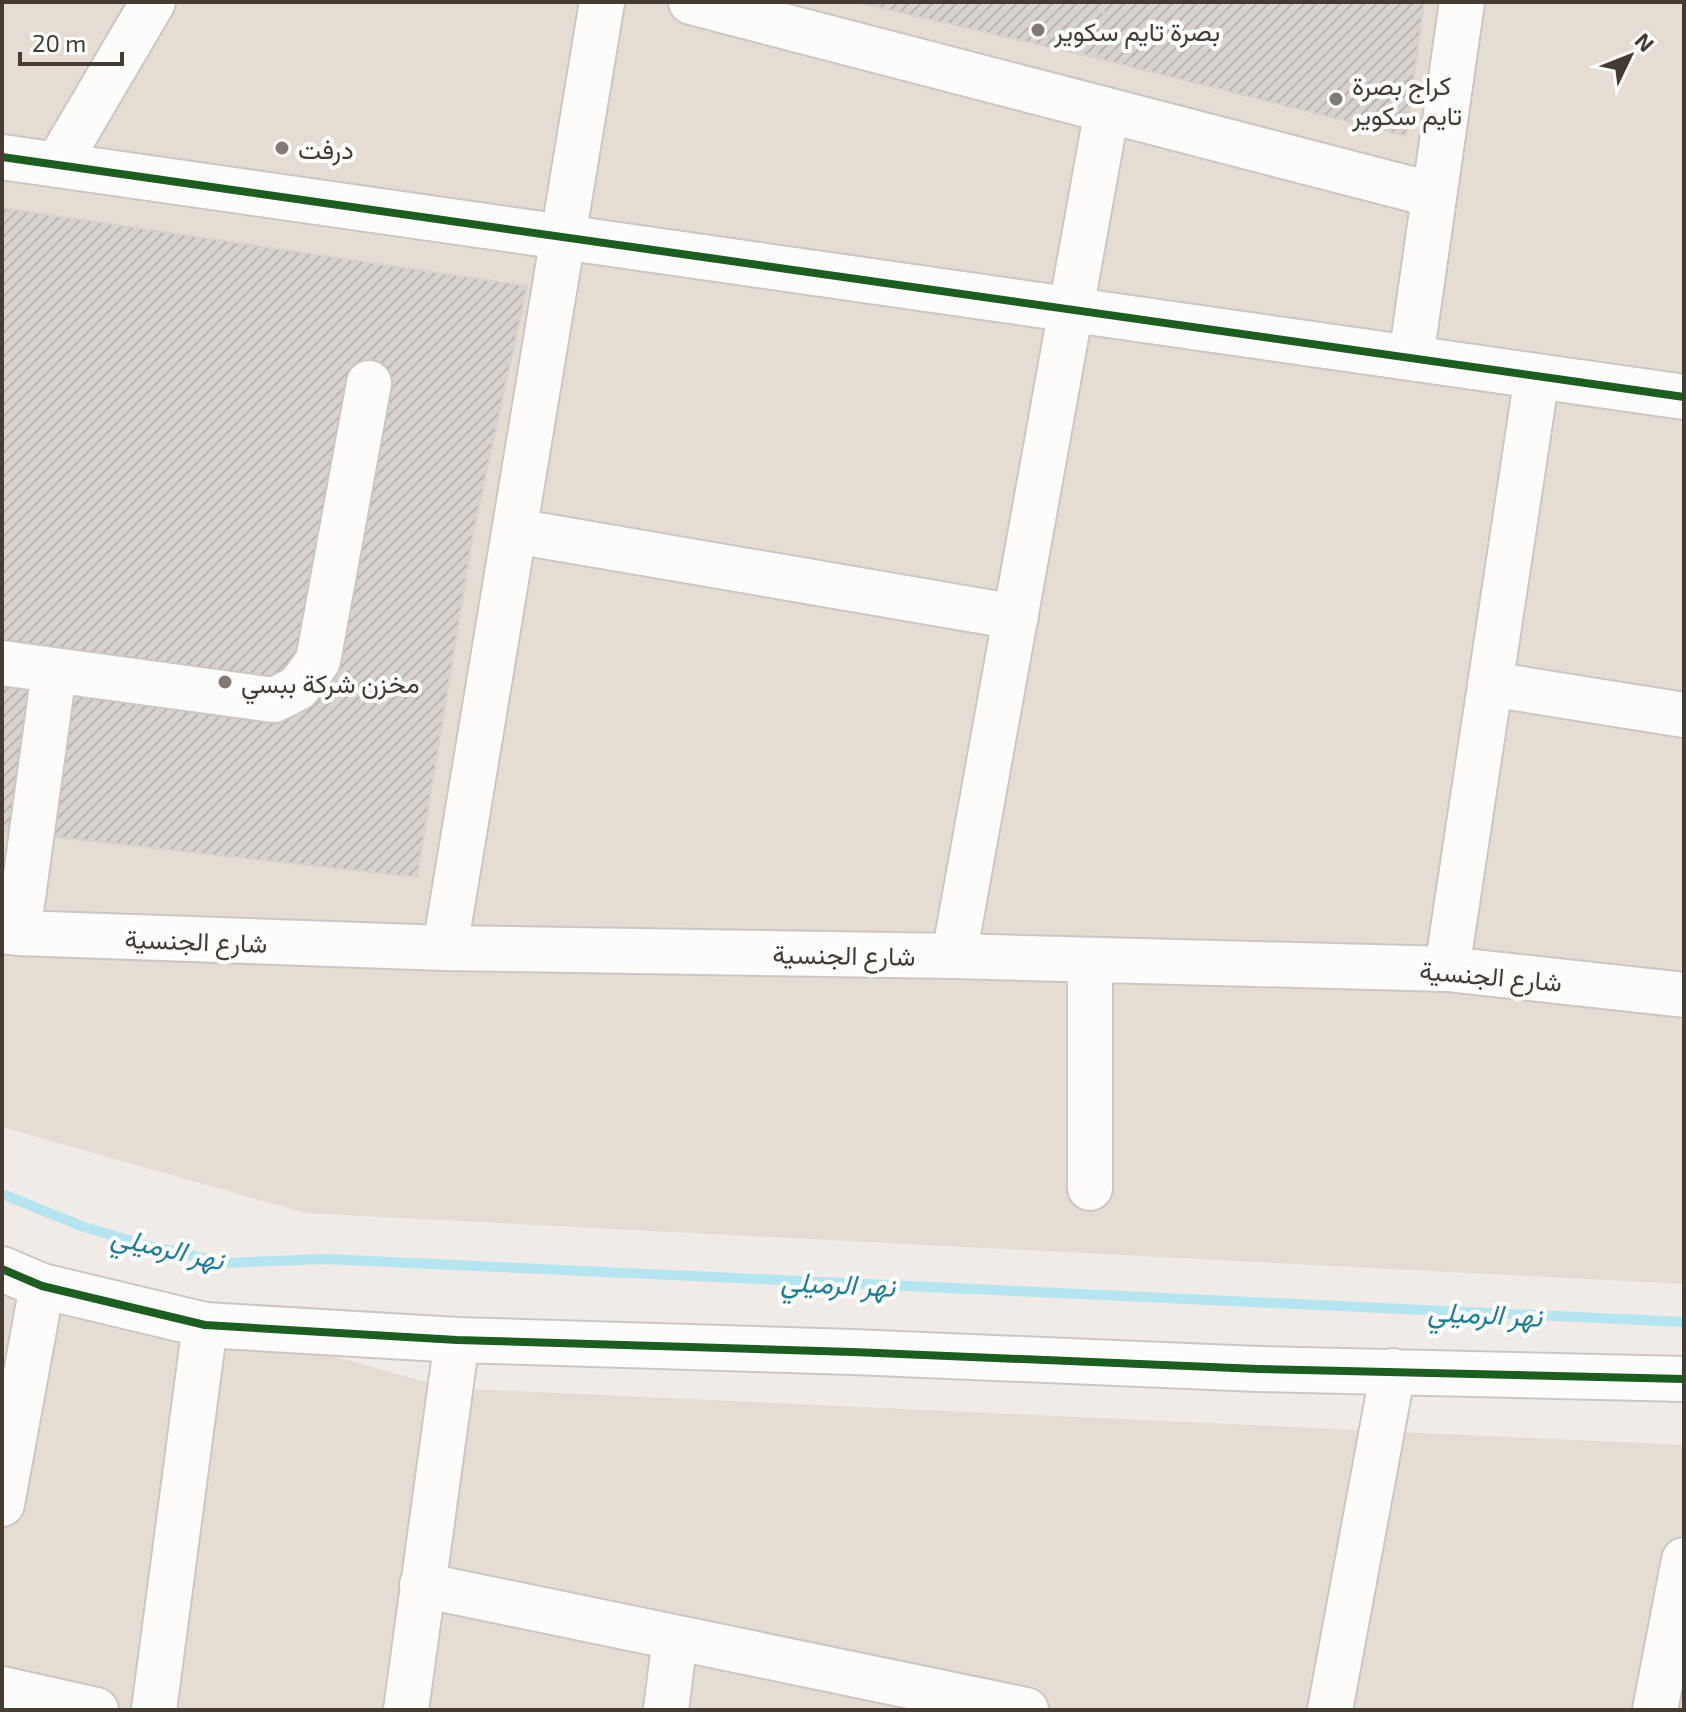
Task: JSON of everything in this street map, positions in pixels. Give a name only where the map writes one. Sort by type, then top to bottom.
[{"type":"street","points":[[57,165],[153,2]]},
{"type":"street","points":[[445,948],[602,2]]},
{"type":"street","points":[[691,2],[1434,195]]},
{"type":"street","points":[[1411,358],[1462,2]]},
{"type":"street","points":[[954,956],[1107,110]]},
{"type":"street","points":[[2,157],[1684,397]]},
{"type":"street","points":[[1447,969],[1537,376]]},
{"type":"street","points":[[2,663],[274,700],[298,688],[318,661],[369,383]]},
{"type":"street","points":[[515,531],[1016,617]]},
{"type":"street","points":[[10,932],[54,672]]},
{"type":"street","points":[[1490,684],[1684,715]]},
{"type":"street","name":"شارع الجنسية","points":[[10,932],[445,948],[954,956],[1447,969],[1684,995]]},
{"type":"street","points":[[1090,960],[1090,1188]]},
{"type":"street","points":[[2,1269],[42,1286],[205,1325],[457,1340],[1258,1369],[1684,1379]]},
{"type":"street","points":[[2,1504],[42,1286]]},
{"type":"street","points":[[154,1710],[205,1325]]},
{"type":"street","points":[[406,1710],[457,1340]]},
{"type":"street","points":[[1330,1710],[1393,1371]]},
{"type":"street","points":[[1655,1710],[1684,1560]]},
{"type":"street","points":[[422,1585],[1026,1710]]},
{"type":"street","points":[[666,1710],[675,1638]]},
{"type":"street","points":[[2,1689],[96,1710]]},
{"type":"shaded area","points":[[2,2],[1684,2],[1684,1284],[305,1213],[2,1127]]},
{"type":"shaded area","points":[[2,1263],[447,1388],[1684,1445],[1684,1710],[2,1710]]},
{"type":"building","name":"بصرة تايم سكوير","points":[[856,2],[1105,2],[1096,58]]},
{"type":"building","name":"كراج بصرة تايم سكوير","points":[[1105,2],[1424,2],[1406,136],[1096,58]]},
{"type":"building","name":"مخزن شركة ببسي","points":[[2,208],[527,286],[473,533],[417,877],[2,831]]},
{"type":"waterway","name":"نهر الرميلي","points":[[2,1194],[84,1227],[225,1263],[325,1259],[1684,1322]]},
{"type":"cycle path","points":[[2,157],[1684,397]]},
{"type":"cycle path","points":[[2,1269],[42,1286],[205,1325],[457,1340],[1258,1369],[1684,1379]]},
{"type":"place","name":"بصرة تايم سكوير","points":[[1038,30]]},
{"type":"place","name":"كراج بصرة تايم سكوير","points":[[1336,99]]},
{"type":"place","name":"درفت","points":[[282,148]]},
{"type":"place","name":"مخزن شركة ببسي","points":[[225,682]]}]
